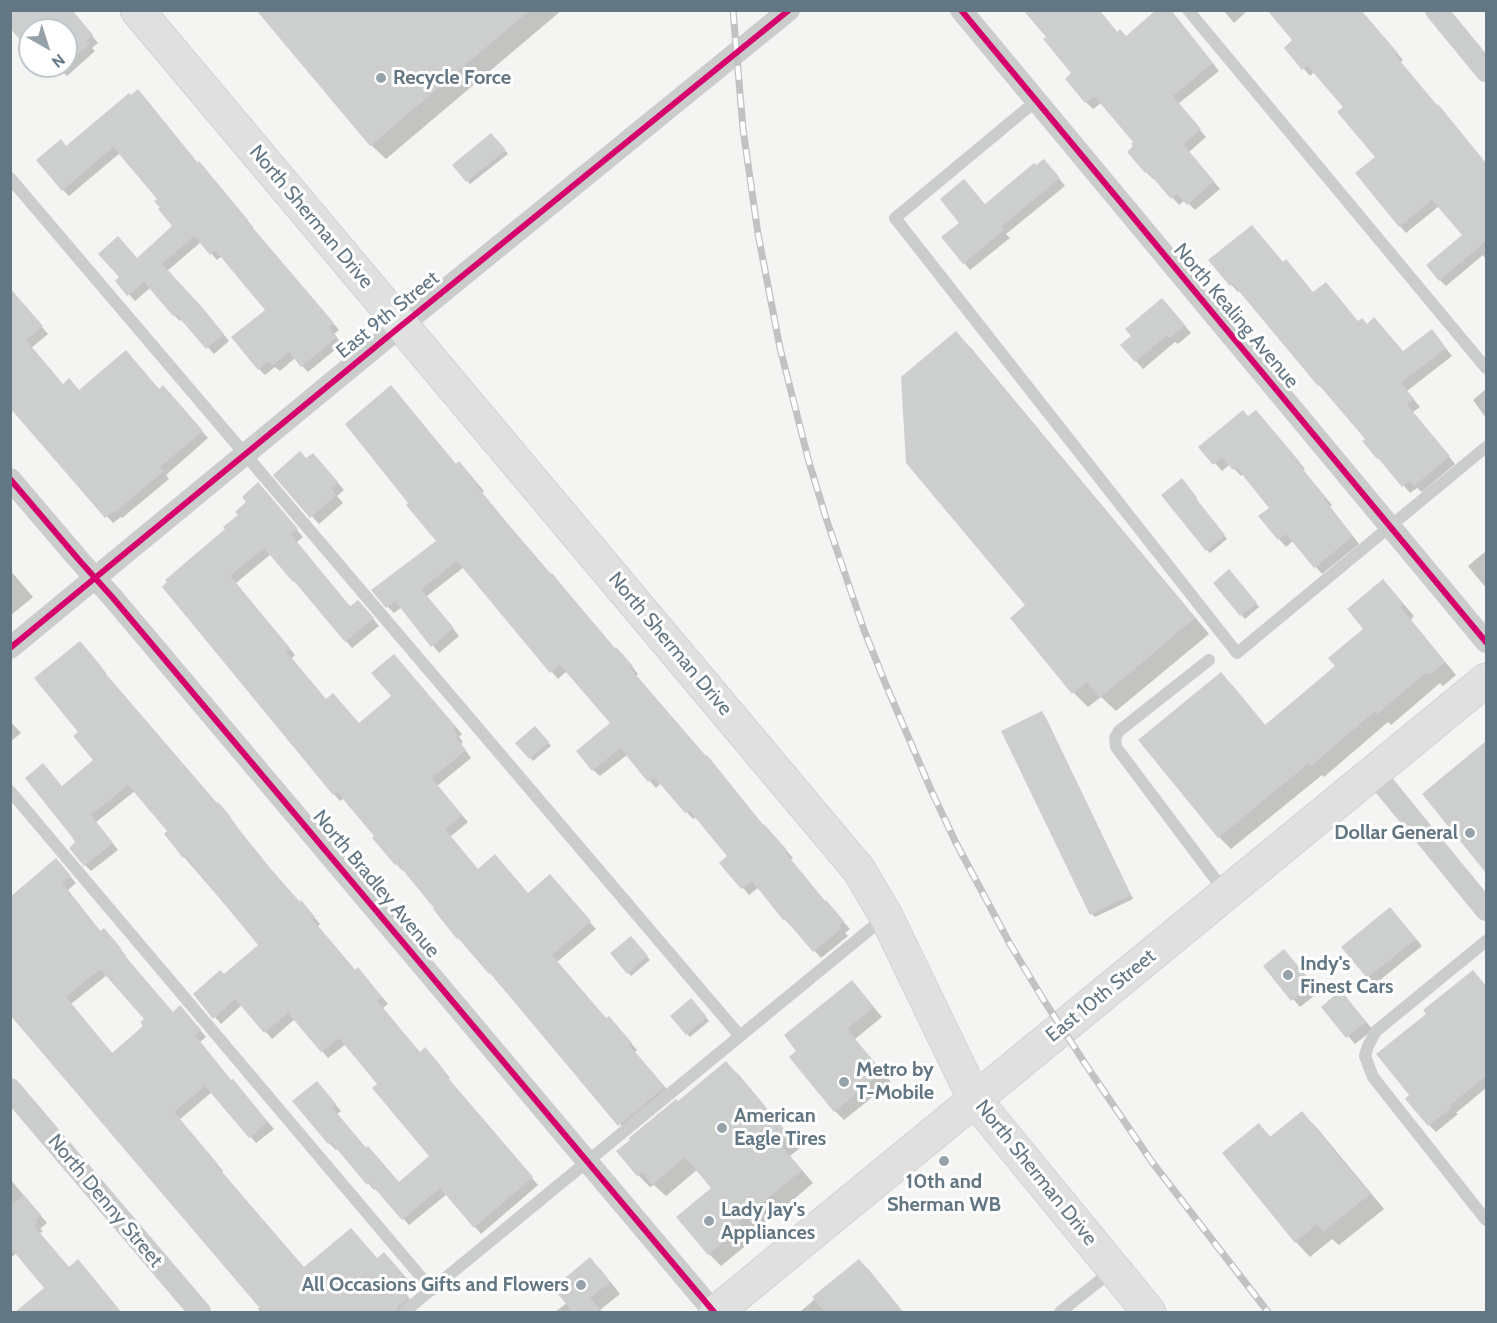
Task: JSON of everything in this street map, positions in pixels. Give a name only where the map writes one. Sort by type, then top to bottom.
[{"type":"main road","name":"North Sherman Drive","points":[[137,10],[859,870],[886,916],[975,1100],[1149,1312]]},
{"type":"main road","name":"East 10th Street","points":[[715,1312],[1486,680]]},
{"type":"street","name":"East 9th Street","points":[[10,648],[789,10]]},
{"type":"street","name":"North Kealing Avenue","points":[[961,10],[1486,642]]},
{"type":"street","points":[[1436,10],[1486,71]]},
{"type":"street","name":"North Bradley Avenue","points":[[10,479],[121,607],[715,1312]]},
{"type":"street","points":[[1374,773],[1486,910]]},
{"type":"street","name":"North Denny Street","points":[[10,1089],[200,1312]]},
{"type":"lane","points":[[1188,10],[1486,368]]},
{"type":"lane","points":[[1036,101],[896,218],[1237,653],[1486,447]]},
{"type":"lane","points":[[10,178],[740,1036]]},
{"type":"lane","points":[[1209,660],[1119,731],[1115,738],[1116,747],[1226,894]]},
{"type":"lane","points":[[10,791],[432,1290]]},
{"type":"lane","points":[[404,1312],[886,916]]},
{"type":"lane","points":[[1486,941],[1376,1031],[1365,1056],[1372,1077],[1486,1220]]},
{"type":"lane","points":[[1060,1312],[1113,1269]]},
{"type":"building","points":[[10,10],[72,10],[93,35],[87,40],[90,44],[78,54],[78,18],[18,18],[18,38],[10,28]]},
{"type":"building","name":"Recycle Force","points":[[256,10],[530,10],[370,146]]},
{"type":"building","points":[[1023,10],[1099,10],[1117,32],[1120,29],[1126,36],[1156,10],[1171,10],[1213,63],[1173,96],[1201,129],[1183,144],[1214,181],[1187,205],[1177,194],[1171,199],[1127,152],[1133,146],[1131,144],[1133,142],[1095,97],[1085,103],[1065,79],[1071,73],[1043,39],[1046,37]]},
{"type":"building","points":[[1267,10],[1361,10],[1398,53],[1395,55],[1486,163],[1486,241],[1439,281],[1426,265],[1462,235],[1432,200],[1399,227],[1355,173],[1375,157],[1337,112],[1343,107],[1308,66],[1302,70],[1284,48],[1292,40]]},
{"type":"building","points":[[138,89],[334,323],[329,327],[337,337],[301,367],[289,352],[272,366],[268,361],[258,370],[231,337],[265,310],[215,250],[210,255],[194,236],[162,264],[224,334],[206,349],[176,314],[173,316],[144,282],[127,296],[115,281],[119,277],[98,254],[118,236],[137,258],[172,226],[158,209],[160,208],[154,201],[157,199],[113,147],[62,191],[36,160],[61,139],[66,146],[129,93],[131,95]]},
{"type":"building","points":[[491,133],[506,150],[466,182],[452,165]]},
{"type":"building","points":[[1044,159],[1060,178],[1001,227],[1004,230],[963,264],[941,237],[959,223],[940,199],[964,179],[985,204],[1034,163],[1036,165]]},
{"type":"building","points":[[1252,225],[1283,262],[1286,259],[1313,292],[1326,282],[1358,321],[1362,318],[1367,324],[1374,317],[1403,351],[1432,329],[1446,348],[1401,383],[1414,399],[1407,405],[1450,456],[1414,486],[1409,481],[1402,487],[1362,441],[1365,439],[1233,284],[1230,286],[1208,260]]},
{"type":"building","points":[[10,288],[43,326],[26,340],[63,384],[69,378],[79,390],[126,350],[159,389],[163,385],[203,431],[160,467],[164,471],[105,518],[10,408]]},
{"type":"building","points":[[1162,298],[1185,325],[1170,338],[1167,335],[1135,362],[1120,345],[1131,336],[1125,329]]},
{"type":"building","points":[[956,331],[1195,618],[1100,698],[1087,682],[1072,694],[1010,618],[1025,605],[906,463],[901,377]]},
{"type":"building","points":[[391,385],[456,464],[459,461],[508,524],[633,666],[630,668],[707,755],[763,825],[787,850],[785,852],[825,901],[844,921],[839,926],[842,928],[813,952],[785,919],[783,920],[752,881],[741,889],[719,863],[727,856],[689,810],[685,813],[654,777],[648,782],[620,748],[592,771],[576,751],[610,723],[560,665],[550,673],[457,561],[421,589],[454,628],[431,647],[395,601],[386,608],[371,590],[436,541],[345,424]]},
{"type":"building","points":[[1243,410],[1248,416],[1256,410],[1299,461],[1297,462],[1353,536],[1314,568],[1286,534],[1278,540],[1258,516],[1269,508],[1236,467],[1233,470],[1222,457],[1213,465],[1198,447]]},
{"type":"building","points":[[300,451],[306,458],[313,453],[338,482],[331,488],[337,495],[310,518],[273,475]]},
{"type":"building","points":[[1182,478],[1225,535],[1206,551],[1161,495]]},
{"type":"building","points":[[258,482],[298,529],[291,535],[349,605],[351,606],[358,600],[374,618],[345,642],[264,548],[230,576],[290,648],[286,651],[326,699],[333,693],[359,723],[391,696],[371,673],[394,654],[456,727],[453,730],[457,735],[455,737],[466,750],[432,778],[462,815],[445,829],[478,869],[495,854],[528,893],[550,874],[591,921],[552,955],[606,1018],[609,1016],[632,1043],[629,1045],[665,1087],[618,1126],[490,973],[457,939],[397,863],[395,865],[372,838],[374,836],[337,792],[333,795],[162,587],[167,582],[165,580],[225,529],[223,527],[238,515],[235,512],[246,502],[242,497]]},
{"type":"building","points":[[1229,569],[1257,603],[1240,616],[1213,583]]},
{"type":"building","points":[[1383,579],[1403,603],[1400,607],[1445,662],[1430,675],[1427,672],[1377,714],[1375,711],[1311,766],[1309,763],[1218,838],[1138,740],[1221,672],[1265,725],[1335,666],[1328,658],[1363,629],[1347,609]]},
{"type":"building","points":[[80,641],[231,817],[270,868],[300,902],[301,900],[315,917],[312,919],[355,970],[358,967],[382,997],[377,1001],[420,1052],[425,1047],[445,1071],[443,1072],[533,1177],[474,1228],[440,1188],[402,1220],[369,1182],[367,1185],[331,1142],[328,1144],[292,1101],[317,1081],[336,1104],[332,1107],[366,1148],[368,1146],[399,1182],[429,1156],[372,1088],[377,1084],[339,1038],[321,1052],[288,1013],[264,1033],[235,999],[213,1019],[193,994],[220,970],[224,974],[258,945],[185,856],[183,858],[164,834],[167,831],[128,785],[91,815],[113,843],[84,866],[69,848],[75,842],[72,837],[25,778],[43,763],[62,786],[93,760],[73,736],[78,732],[34,678]]},
{"type":"building","points":[[1042,711],[1131,895],[1090,915],[1001,731]]},
{"type":"building","points":[[535,726],[549,742],[529,759],[515,743]]},
{"type":"building","name":"Dollar General","points":[[1486,741],[1486,873],[1422,794]]},
{"type":"building","points":[[56,858],[71,876],[62,882],[100,931],[104,928],[173,1012],[180,1005],[201,1030],[195,1035],[268,1122],[249,1138],[205,1086],[174,1112],[218,1164],[216,1165],[304,1267],[351,1228],[377,1258],[384,1252],[404,1275],[396,1282],[409,1297],[398,1306],[396,1312],[263,1312],[10,1015],[10,897]],"holes":[[[100,969],[144,1019],[140,1022],[143,1026],[112,1053],[66,997]]]},
{"type":"building","points":[[1390,907],[1416,939],[1367,978],[1341,947]]},
{"type":"building","points":[[631,936],[648,956],[627,974],[610,953]]},
{"type":"building","name":"Indy's Finest Cars","points":[[1284,949],[1313,984],[1291,1001],[1263,966]]},
{"type":"building","points":[[1473,970],[1486,986],[1486,1076],[1428,1126],[1405,1099],[1409,1095],[1376,1054],[1426,1014],[1423,1010]]},
{"type":"building","points":[[852,980],[874,1007],[847,1029],[882,1072],[834,1112],[789,1057],[796,1051],[784,1035]]},
{"type":"building","points":[[1341,990],[1366,1022],[1346,1038],[1321,1007]]},
{"type":"building","points":[[691,998],[707,1017],[686,1035],[670,1016]]},
{"type":"building","name":"American Eagle Tires","points":[[726,1061],[789,1135],[779,1143],[802,1170],[739,1222],[742,1226],[708,1255],[676,1217],[711,1188],[685,1157],[652,1185],[642,1172],[637,1176],[616,1151],[676,1099],[678,1101]]},
{"type":"building","points":[[1302,1111],[1370,1194],[1323,1232],[1317,1224],[1295,1243],[1222,1153],[1259,1123],[1270,1137]]},
{"type":"building","points":[[24,1195],[41,1215],[35,1221],[37,1223],[34,1226],[69,1267],[78,1259],[121,1312],[15,1312],[44,1288],[10,1247],[10,1206]]},
{"type":"building","name":"All Occasions Gifts and Flowers","points":[[590,1257],[610,1282],[590,1298],[602,1312],[573,1312],[553,1288]]},
{"type":"building","points":[[859,1259],[903,1312],[825,1312],[812,1297]]},
{"type":"railway","points":[[733,10],[743,129],[758,234],[780,348],[826,518],[864,630],[886,685],[956,843],[1010,944],[1043,999],[1152,1162],[1268,1312]]},
{"type":"cycle path","points":[[10,648],[789,10]]},
{"type":"cycle path","points":[[961,10],[1486,642]]},
{"type":"cycle path","points":[[10,479],[113,598],[714,1312]]},
{"type":"place","name":"Recycle Force","points":[[381,78]]},
{"type":"place","name":"Dollar General","points":[[1470,833]]},
{"type":"place","name":"Indy's Finest Cars","points":[[1288,975]]},
{"type":"place","name":"Metro by T-Mobile","points":[[844,1082]]},
{"type":"place","name":"American Eagle Tires","points":[[722,1128]]},
{"type":"place","name":"10th and Sherman WB","points":[[944,1161]]},
{"type":"place","name":"Lady Jay's Appliances","points":[[709,1221]]},
{"type":"place","name":"All Occasions Gifts and Flowers","points":[[581,1285]]}]
